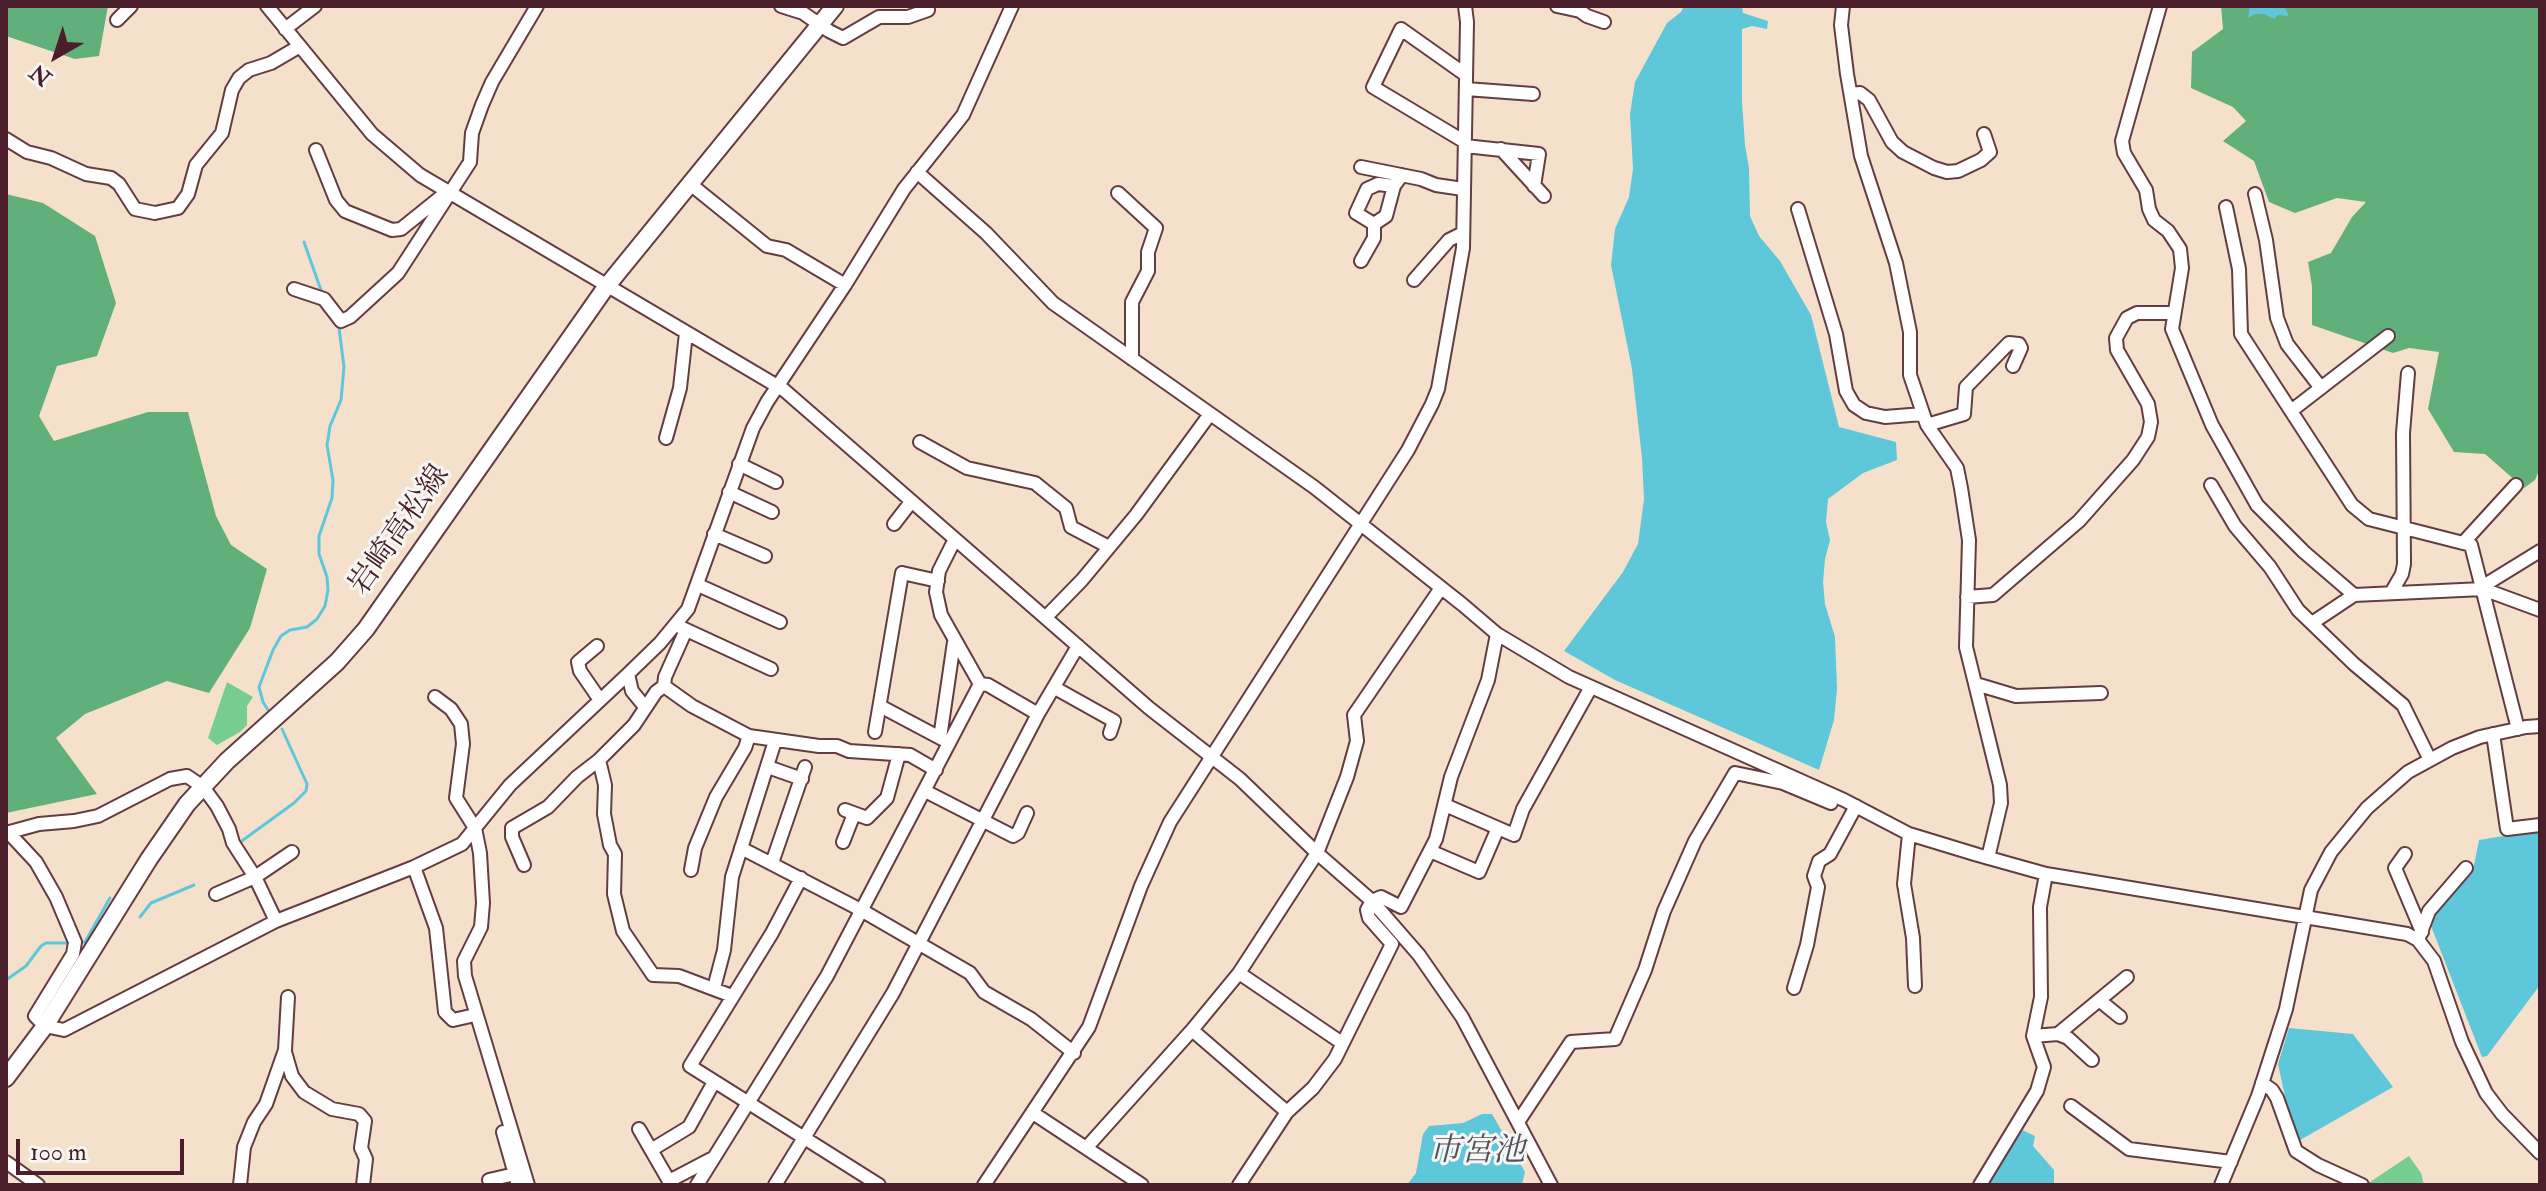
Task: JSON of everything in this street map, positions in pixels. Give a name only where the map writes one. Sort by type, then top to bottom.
[{"type":"main road","name":"岩崎高松線","points":[[6,1078],[45,1026],[187,804],[227,761],[337,662],[366,629],[606,287],[835,6]]},
{"type":"street","points":[[117,20],[131,6]]},
{"type":"street","points":[[267,6],[372,134],[420,175],[778,386],[806,407],[1149,708],[1211,755],[1372,901],[1419,955],[1447,994],[1551,1185]]},
{"type":"street","points":[[285,29],[315,6]]},
{"type":"street","points":[[294,289],[324,299],[341,321],[350,317],[398,273],[470,162],[472,133],[492,82],[537,6]]},
{"type":"street","points":[[781,6],[803,13],[843,38],[879,17],[908,17],[928,10],[927,6]]},
{"type":"street","points":[[524,865],[512,837],[512,828],[548,807],[599,760],[634,725],[656,692],[664,686],[681,627],[753,428],[917,172],[963,115],[1012,6]]},
{"type":"street","points":[[984,1185],[1074,1053],[1099,1006],[1154,856],[1170,822],[1424,424],[1438,389],[1463,248],[1465,6]]},
{"type":"street","points":[[1557,6],[1580,11],[1604,22]]},
{"type":"street","points":[[1843,6],[1841,25],[1861,156],[1896,263],[1910,332],[1910,375],[1925,420],[1957,468],[1969,540],[1966,647],[2000,785],[2001,803],[1988,858]]},
{"type":"street","points":[[2160,6],[2122,141],[2124,153],[2146,190],[2154,220],[2168,231],[2180,249],[2182,268],[2172,329],[2212,425],[2257,505],[2304,552],[2354,595]]},
{"type":"street","points":[[1466,75],[1401,29],[1373,87],[1465,144],[1539,154],[1534,186]]},
{"type":"street","points":[[6,139],[27,152],[51,158],[86,174],[111,178],[119,184],[135,209],[155,213],[178,208],[188,194],[196,165],[222,133],[232,90],[239,78],[249,70],[271,63],[300,46]]},
{"type":"street","points":[[1466,89],[1533,94]]},
{"type":"street","points":[[1851,94],[1860,93],[1869,100],[1892,142],[1903,152],[1934,168],[1958,171],[1981,160],[1990,152],[1984,134]]},
{"type":"street","points":[[1501,149],[1544,196]]},
{"type":"street","points":[[316,150],[336,200],[345,211],[392,230],[401,229],[449,194]]},
{"type":"street","points":[[1361,167],[1398,180],[1463,189]]},
{"type":"street","points":[[917,172],[986,233],[1053,303],[1362,523],[1497,634],[1538,660],[1591,687],[1850,803],[1909,834],[1988,858],[2046,874],[2420,936]]},
{"type":"street","points":[[1374,224],[1356,213],[1367,189],[1398,180]]},
{"type":"street","points":[[1374,224],[1386,216],[1398,180]]},
{"type":"street","points":[[689,183],[767,246],[786,250],[845,285]]},
{"type":"street","points":[[1118,193],[1156,228],[1148,252],[1148,271],[1132,302],[1132,359]]},
{"type":"street","points":[[2255,194],[2266,240],[2277,318],[2287,344],[2321,388]]},
{"type":"street","points":[[2226,207],[2239,269],[2241,334],[2352,505],[2369,519],[2471,545],[2518,729]]},
{"type":"street","points":[[1798,209],[1836,334],[1846,391],[1854,405],[1866,413],[1885,417],[1925,420],[1964,414],[1963,393],[1966,387],[2009,343],[2019,344],[2021,348],[2013,366]]},
{"type":"street","points":[[1361,261],[1374,238],[1374,224]]},
{"type":"street","points":[[1414,280],[1449,240],[1463,233]]},
{"type":"street","points":[[1967,597],[1993,595],[2079,521],[2133,460],[2148,437],[2151,422],[2148,404],[2117,350],[2116,338],[2127,318],[2137,313],[2174,313]]},
{"type":"street","points":[[666,438],[680,388],[686,333]]},
{"type":"street","points":[[2291,411],[2388,336]]},
{"type":"street","points":[[2391,593],[2404,564],[2403,433],[2408,373]]},
{"type":"street","points":[[1046,617],[1136,515],[1210,414]]},
{"type":"street","points":[[920,442],[967,468],[1035,483],[1066,508],[1071,527],[1109,547]]},
{"type":"street","points":[[739,464],[776,482]]},
{"type":"street","points":[[2211,485],[2235,526],[2270,567],[2298,610],[2354,664],[2403,705],[2430,760]]},
{"type":"street","points":[[2463,543],[2516,485]]},
{"type":"street","points":[[729,492],[772,512]]},
{"type":"street","points":[[894,524],[911,502]]},
{"type":"street","points":[[714,534],[765,556]]},
{"type":"street","points":[[955,539],[946,555],[936,592],[941,615],[980,684]]},
{"type":"street","points":[[2483,589],[2540,551]]},
{"type":"street","points":[[875,732],[902,573],[938,581]]},
{"type":"street","points":[[698,585],[780,622]]},
{"type":"street","points":[[1087,1147],[1239,973],[1317,853],[1347,777],[1357,741],[1354,715],[1441,588]]},
{"type":"street","points":[[2312,623],[2354,595],[2483,589],[2540,610]]},
{"type":"street","points":[[681,627],[771,669]]},
{"type":"street","points":[[276,921],[255,877],[233,843],[217,806],[203,787],[187,776],[170,779],[98,816],[7,832],[36,862],[56,897],[75,942],[73,954],[35,1016],[45,1026],[64,1030],[276,921],[414,867],[462,844],[510,785],[681,627]]},
{"type":"street","points":[[1239,1185],[1287,1112],[1313,1088],[1335,1059],[1392,944],[1369,918],[1367,910],[1372,901],[1381,897],[1401,907],[1436,839],[1451,777],[1488,680],[1497,634]]},
{"type":"street","points":[[697,1185],[827,976],[936,770],[945,741],[954,642]]},
{"type":"street","points":[[597,646],[578,662],[580,671],[600,700]]},
{"type":"street","points":[[775,1185],[893,993],[1038,714],[1078,646]]},
{"type":"street","points":[[628,674],[632,691],[645,707]]},
{"type":"street","points":[[980,684],[988,685],[1038,714]]},
{"type":"street","points":[[945,741],[980,684]]},
{"type":"street","points":[[1976,684],[2016,696],[2101,693]]},
{"type":"street","points":[[664,686],[692,706],[749,736],[910,755],[936,770]]},
{"type":"street","points":[[1445,805],[1514,835],[1523,809],[1591,687]]},
{"type":"street","points":[[1055,688],[1114,721],[1110,733]]},
{"type":"street","points":[[435,697],[451,709],[461,724],[463,744],[456,798],[475,828],[480,853],[481,927],[464,961],[465,976],[528,1185]]},
{"type":"street","points":[[880,706],[945,741]]},
{"type":"street","points":[[2221,1185],[2262,1083],[2286,1009],[2311,890],[2331,852],[2367,808],[2408,772],[2452,748],[2493,734],[2540,726]]},
{"type":"street","points":[[2493,734],[2507,829],[2540,825]]},
{"type":"street","points":[[691,870],[695,848],[716,797],[749,736]]},
{"type":"street","points":[[714,988],[724,950],[732,877],[775,741]]},
{"type":"street","points":[[843,842],[850,812],[867,818],[887,798],[899,754]]},
{"type":"street","points":[[599,760],[605,785],[604,814],[615,854],[614,894],[623,931],[653,975],[679,976],[732,996]]},
{"type":"street","points":[[768,767],[803,773],[772,863]]},
{"type":"street","points":[[1518,1122],[1571,1042],[1615,1039],[1645,970],[1664,911],[1695,841],[1735,773],[1783,783],[1834,805],[1850,803]]},
{"type":"street","points":[[925,791],[1013,836],[1018,833],[1027,813]]},
{"type":"street","points":[[1794,988],[1807,945],[1818,887],[1814,876],[1819,861],[1830,854],[1850,803]]},
{"type":"street","points":[[1430,851],[1479,872],[1498,828]]},
{"type":"street","points":[[1909,834],[1904,884],[1913,938],[1915,986]]},
{"type":"street","points":[[741,848],[861,910],[970,973],[984,992],[1031,1019],[1074,1053]]},
{"type":"street","points":[[216,894],[255,877],[292,852]]},
{"type":"street","points":[[2405,854],[2395,868],[2420,936],[2434,961],[2462,1042],[2486,1093],[2540,1153]]},
{"type":"street","points":[[414,867],[436,928],[445,1012],[453,1020],[475,1015]]},
{"type":"street","points":[[2420,936],[2429,911],[2466,868]]},
{"type":"street","points":[[1980,1185],[2037,1091],[2044,1067],[2033,1036],[2041,997],[2040,907],[2046,874]]},
{"type":"street","points":[[801,878],[772,933],[690,1066],[879,1185]]},
{"type":"street","points":[[1239,973],[1342,1043]]},
{"type":"street","points":[[2058,1034],[2127,977]]},
{"type":"street","points":[[240,1185],[244,1147],[272,1090],[285,1050],[288,997]]},
{"type":"street","points":[[2099,1000],[2120,1017]]},
{"type":"street","points":[[1192,1030],[1287,1112]]},
{"type":"street","points":[[2033,1036],[2058,1034],[2068,1038],[2092,1060]]},
{"type":"street","points":[[485,1049],[479,1050],[516,1180],[489,1180]]},
{"type":"street","points":[[285,1050],[292,1076],[304,1092],[332,1109],[359,1114],[365,1121],[361,1148],[366,1159],[363,1185]]},
{"type":"street","points":[[651,1150],[689,1127],[714,1082]]},
{"type":"street","points":[[2262,1083],[2277,1098],[2296,1151],[2362,1185]]},
{"type":"street","points":[[2071,1106],[2129,1149],[2231,1162]]},
{"type":"street","points":[[1033,1113],[1142,1185]]},
{"type":"street","points":[[639,1129],[669,1181],[714,1158]]},
{"type":"street","points":[[6,1162],[38,1185]]},
{"type":"street","points":[[852,1185],[860,1172]]},
{"type":"green space","points":[[6,6],[108,6],[99,56],[75,59],[6,36]]},
{"type":"green space","points":[[2221,6],[2540,6],[2540,468],[2535,480],[2524,488],[2485,454],[2454,452],[2428,409],[2439,352],[2409,348],[2393,353],[2312,325],[2312,286],[2308,262],[2331,253],[2352,217],[2366,202],[2337,198],[2295,213],[2269,202],[2254,161],[2223,141],[2246,121],[2233,107],[2191,88],[2192,52],[2223,29]]},
{"type":"green space","points":[[6,194],[43,203],[95,236],[116,303],[97,356],[57,366],[39,416],[54,441],[148,412],[188,412],[216,516],[231,545],[267,569],[250,628],[209,693],[167,681],[85,714],[56,738],[97,794],[6,813]]},
{"type":"green space","points":[[227,682],[253,697],[247,706],[247,725],[217,745],[208,738]]},
{"type":"green space","points":[[2409,1156],[2421,1173],[2424,1185],[2367,1184]]},
{"type":"water","points":[[1684,6],[1742,6],[1743,13],[1768,21],[1767,29],[1752,26],[1742,29],[1742,101],[1750,216],[1759,236],[1780,261],[1811,315],[1839,427],[1896,442],[1897,460],[1863,473],[1828,499],[1826,522],[1830,540],[1823,582],[1825,604],[1835,637],[1837,689],[1834,720],[1819,770],[1615,680],[1564,651],[1623,572],[1638,544],[1644,499],[1642,458],[1632,369],[1611,265],[1615,229],[1629,197],[1633,169],[1630,114],[1635,82],[1667,23]]},
{"type":"water","points":[[2250,6],[2284,6],[2289,16],[2278,15],[2274,19],[2255,14],[2248,18]]},
{"type":"water","points":[[2540,830],[2540,985],[2487,1056],[2482,1057],[2431,926],[2435,910],[2474,865],[2479,840]]},
{"type":"water","points":[[2289,1028],[2353,1034],[2393,1087],[2295,1143],[2278,1064]]},
{"type":"water","name":"市宮池","points":[[1482,1114],[1492,1114],[1525,1172],[1522,1185],[1407,1185],[1416,1173],[1423,1134],[1429,1126],[1463,1123]]},
{"type":"water","points":[[2020,1129],[2035,1136],[2033,1146],[2054,1170],[2054,1185],[1985,1185]]},
{"type":"waterway","points":[[304,242],[322,293]]},
{"type":"waterway","points":[[268,710],[259,687],[273,650],[281,636],[290,630],[307,627],[317,619],[325,606],[328,590],[319,554],[319,536],[332,498],[333,480],[327,445],[330,426],[341,400],[344,367],[339,328]]},
{"type":"waterway","points":[[239,843],[306,791],[307,784],[282,729]]},
{"type":"waterway","points":[[140,917],[151,903],[194,885]]},
{"type":"waterway","points":[[79,942],[85,942],[110,898]]},
{"type":"waterway","points":[[6,980],[26,966],[46,943],[71,943]]}]
